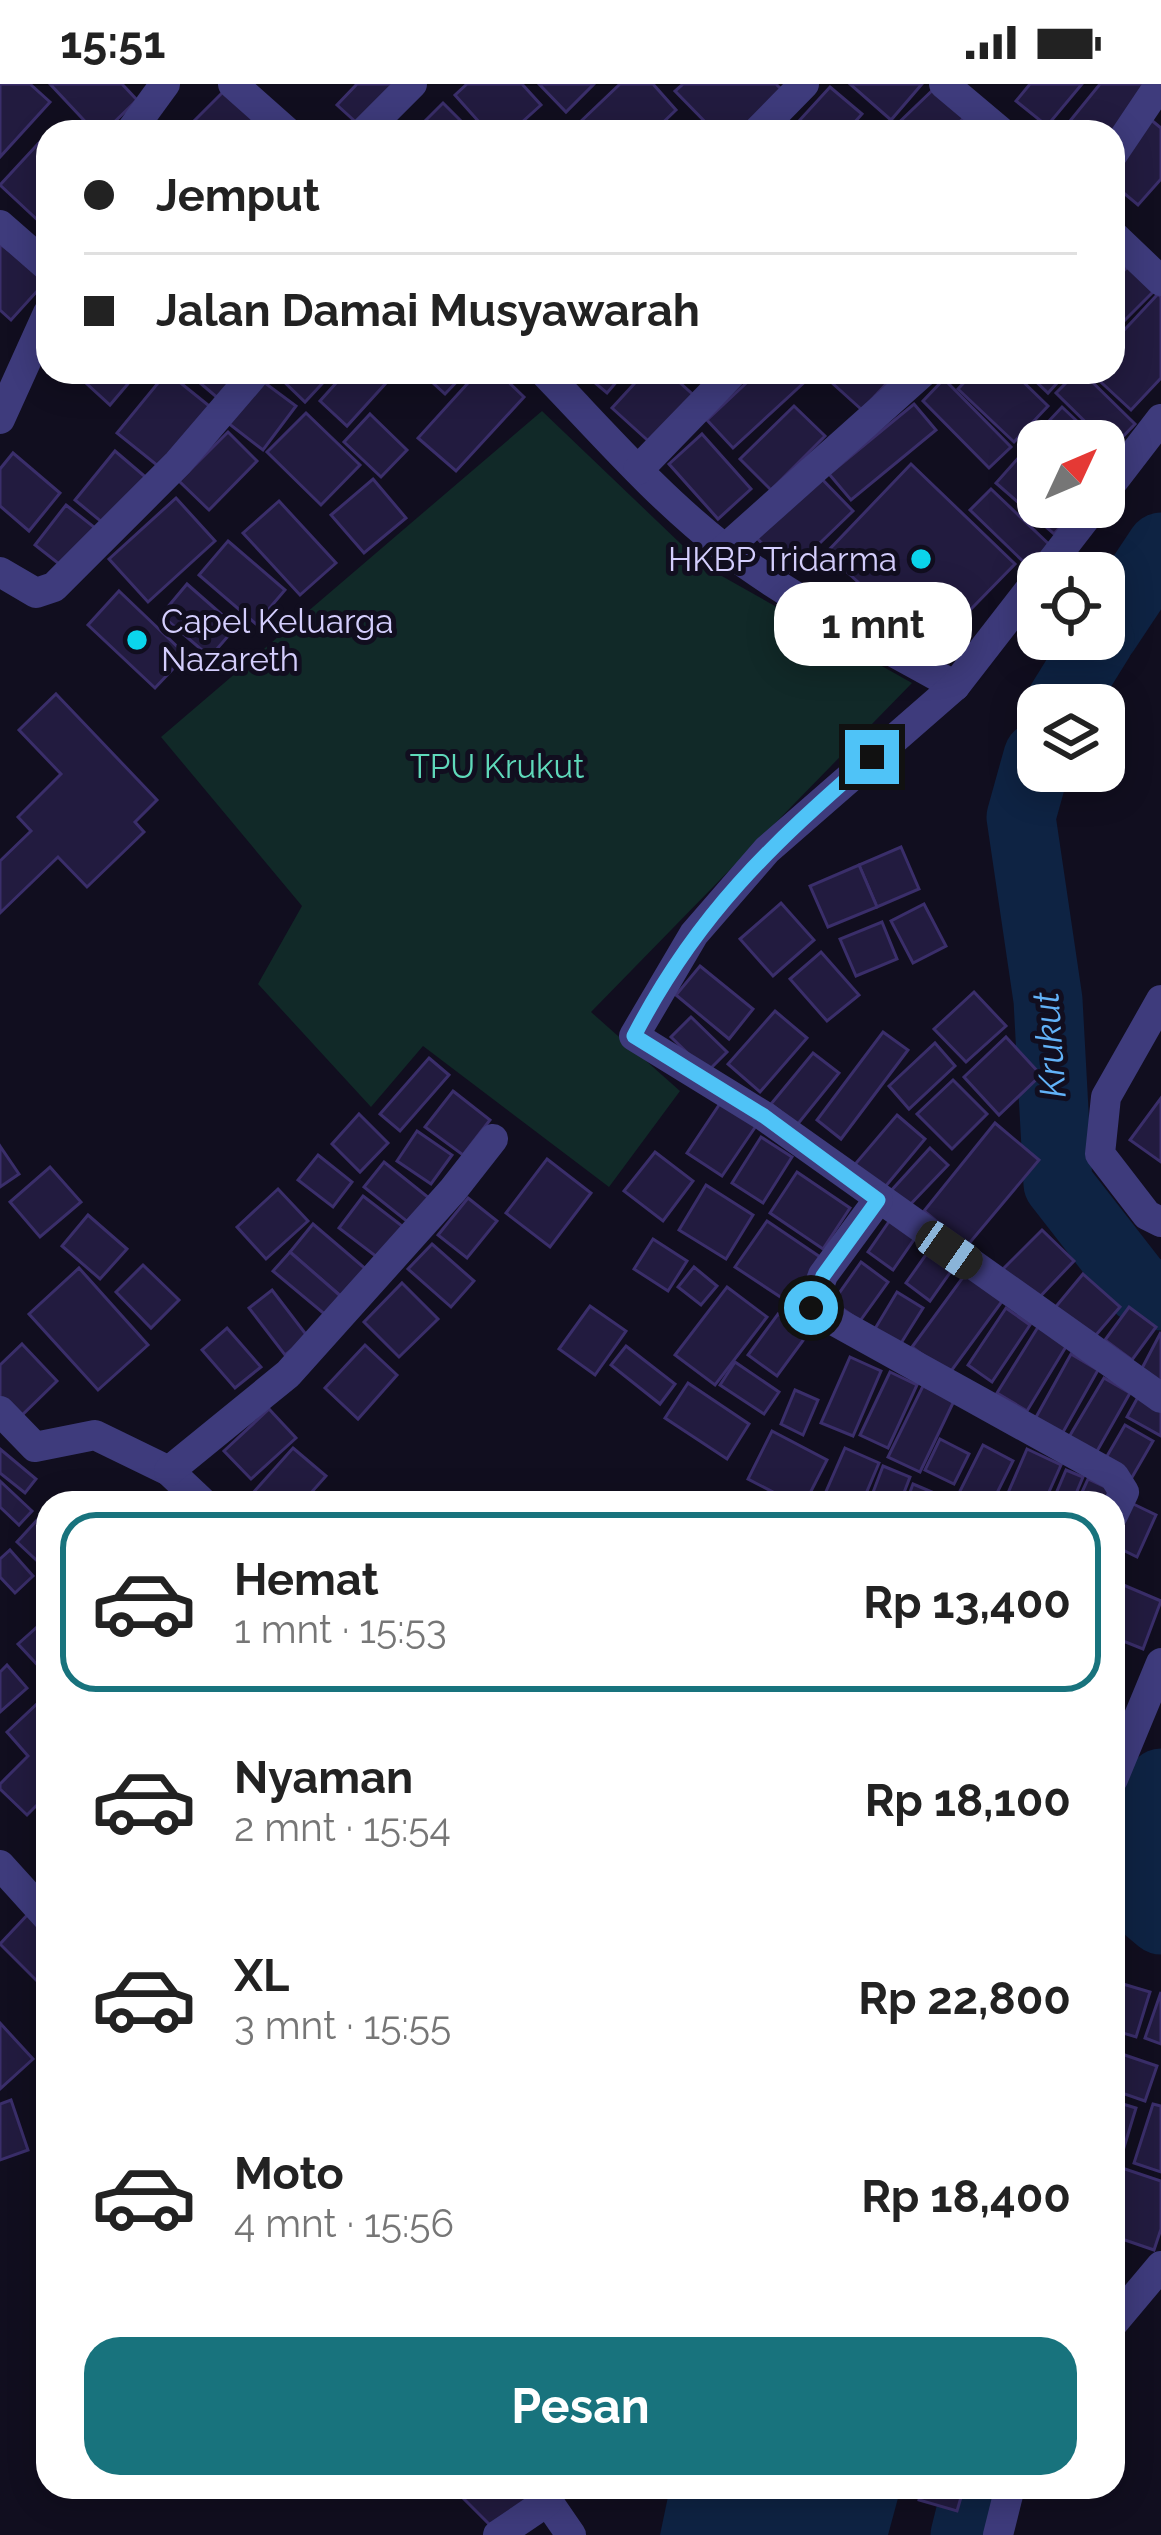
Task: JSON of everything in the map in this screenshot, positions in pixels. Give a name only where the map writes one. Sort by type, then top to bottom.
[{"type":"street","points":[[139,120],[165,84]]},
{"type":"street","points":[[232,84],[273,120]]},
{"type":"street","points":[[376,120],[412,84]]},
{"type":"street","points":[[769,120],[804,84]]},
{"type":"street","points":[[944,84],[976,120]]},
{"type":"street","points":[[1125,136],[1160,84]]},
{"type":"street","points":[[0,225],[36,257]]},
{"type":"street","points":[[1125,247],[1161,281]]},
{"type":"street","points":[[0,419],[36,340]]},
{"type":"street","points":[[0,572],[36,593],[54,587],[178,464],[246,384]]},
{"type":"street","points":[[556,384],[638,470],[725,549],[783,588],[956,686]]},
{"type":"street","points":[[638,470],[721,384]]},
{"type":"street","points":[[725,549],[910,384]]},
{"type":"street","points":[[1125,466],[1161,419]]},
{"type":"street","points":[[1059,552],[1078,528]]},
{"type":"street","points":[[1017,606],[956,686],[767,850],[694,934],[634,1036],[764,1116],[1161,1398]]},
{"type":"street","points":[[1161,1000],[1106,1097],[1100,1154],[1147,1214],[1161,1222]]},
{"type":"street","points":[[170,1471],[288,1373],[493,1139]]},
{"type":"street","points":[[878,1200],[823,1276],[811,1308],[1114,1476],[1123,1491]]},
{"type":"street","points":[[0,1411],[35,1447],[95,1436],[170,1471],[191,1491]]},
{"type":"street","points":[[1125,1750],[1161,1663]]},
{"type":"street","points":[[0,1865],[36,1905]]},
{"type":"street","points":[[1125,2309],[1161,2266]]},
{"type":"street","points":[[498,2535],[538,2499]]},
{"type":"street","points":[[547,2499],[572,2535]]},
{"type":"street","points":[[998,2535],[1007,2499]]},
{"type":"green space","name":"TPU Krukut","points":[[542,411],[704,566],[912,683],[591,1012],[680,1091],[609,1187],[423,1046],[371,1107],[258,984],[302,906],[161,737]]},
{"type":"water","points":[[668,2499],[898,2499],[888,2535],[660,2535]]},
{"type":"building","points":[[0,84],[30,84],[50,102],[0,157]]},
{"type":"building","points":[[50,84],[122,84],[137,100],[116,120],[84,120]]},
{"type":"building","points":[[357,84],[397,84],[364,120],[354,120],[337,105]]},
{"type":"building","points":[[467,84],[522,84],[541,105],[524,120],[477,120],[455,95]]},
{"type":"building","points":[[539,84],[594,84],[566,112]]},
{"type":"building","points":[[620,84],[653,84],[676,110],[666,120],[582,120]]},
{"type":"building","points":[[683,84],[776,84],[782,90],[751,120],[703,120],[675,91]]},
{"type":"building","points":[[850,84],[922,84],[891,120]]},
{"type":"building","points":[[939,84],[969,113],[962,120],[902,120]]},
{"type":"building","points":[[1030,84],[1082,84],[1052,120],[1040,120],[1016,101]]},
{"type":"building","points":[[1100,84],[1151,84],[1122,120],[1071,120]]},
{"type":"building","points":[[228,87],[257,115],[252,120],[195,120]]},
{"type":"building","points":[[830,87],[862,114],[857,120],[800,120]]},
{"type":"building","points":[[443,103],[460,120],[426,120]]},
{"type":"building","points":[[1150,119],[1161,128],[1161,179],[1138,205],[1125,194],[1125,149]]},
{"type":"building","points":[[36,146],[36,219],[0,185]]},
{"type":"building","points":[[0,244],[36,270],[36,292],[11,320],[0,310]]},
{"type":"building","points":[[1133,262],[1158,287],[1125,320],[1125,270]]},
{"type":"building","points":[[1158,294],[1161,297],[1161,378],[1131,410],[1103,384],[1125,384],[1125,329]]},
{"type":"building","points":[[87,384],[128,384],[110,405]]},
{"type":"building","points":[[157,384],[182,384],[213,409],[163,470],[117,433]]},
{"type":"building","points":[[201,384],[230,384],[219,399]]},
{"type":"building","points":[[258,384],[266,384],[296,406],[263,450],[228,423]]},
{"type":"building","points":[[286,384],[322,384],[305,402]]},
{"type":"building","points":[[335,384],[385,384],[347,426],[320,401]]},
{"type":"building","points":[[434,384],[455,384],[445,394]]},
{"type":"building","points":[[467,384],[510,384],[524,397],[456,471],[418,438]]},
{"type":"building","points":[[634,384],[681,384],[699,400],[655,447],[612,408]]},
{"type":"building","points":[[745,384],[802,384],[733,448],[707,420]]},
{"type":"building","points":[[833,384],[886,384],[862,410]]},
{"type":"building","points":[[939,384],[949,384],[1011,447],[989,468],[923,401]]},
{"type":"building","points":[[963,384],[1025,384],[1048,406],[1035,420],[1017,420],[1014,442],[958,389]]},
{"type":"building","points":[[1065,384],[1094,384],[1135,424],[1125,434],[1125,420],[1083,420],[1056,393]]},
{"type":"building","points":[[914,404],[936,430],[851,500],[829,474]]},
{"type":"building","points":[[794,406],[825,436],[771,490],[740,459]]},
{"type":"building","points":[[1062,407],[1076,420],[1050,420]]},
{"type":"building","points":[[306,413],[360,465],[321,505],[267,452]]},
{"type":"building","points":[[370,414],[407,450],[381,477],[344,442]]},
{"type":"building","points":[[228,432],[257,461],[209,510],[179,481]]},
{"type":"building","points":[[702,434],[751,489],[718,519],[669,464]]},
{"type":"building","points":[[115,451],[149,480],[109,528],[75,500]]},
{"type":"building","points":[[13,453],[60,493],[29,531],[0,506],[0,469]]},
{"type":"building","points":[[1017,459],[1017,501],[996,483]]},
{"type":"building","name":"HKBP Tridarma","points":[[911,464],[1015,564],[932,649],[826,553]]},
{"type":"building","points":[[816,473],[853,511],[790,572],[753,534]]},
{"type":"building","points":[[373,479],[406,518],[364,553],[331,515]]},
{"type":"building","points":[[991,489],[1017,514],[1017,528],[1032,528],[1054,549],[1017,556],[970,510]]},
{"type":"building","points":[[176,498],[215,541],[148,602],[109,559]]},
{"type":"building","points":[[279,501],[336,563],[300,595],[243,533]]},
{"type":"building","points":[[66,505],[99,531],[68,571],[35,545]]},
{"type":"building","points":[[228,541],[285,590],[256,624],[199,575]]},
{"type":"building","points":[[187,584],[236,627],[210,657],[161,615]]},
{"type":"building","name":"Capel Keluarga Nazareth","points":[[119,591],[186,655],[155,688],[88,625]]},
{"type":"building","points":[[56,694],[157,800],[135,822],[144,832],[87,887],[58,857],[0,913],[0,861],[31,831],[18,817],[61,774],[19,730]]},
{"type":"building","points":[[901,847],[919,889],[877,907],[859,865]]},
{"type":"building","points":[[859,865],[877,907],[828,927],[810,886]]},
{"type":"building","points":[[781,903],[814,940],[773,976],[740,939]]},
{"type":"building","points":[[924,904],[946,946],[913,963],[891,921]]},
{"type":"building","points":[[882,922],[897,959],[856,976],[840,939]]},
{"type":"building","points":[[821,952],[859,995],[827,1021],[790,979]]},
{"type":"building","points":[[700,966],[753,1009],[729,1039],[676,995]]},
{"type":"building","points":[[974,992],[1006,1026],[966,1062],[934,1029]]},
{"type":"building","points":[[775,1011],[807,1038],[760,1092],[728,1064]]},
{"type":"building","points":[[691,1017],[727,1052],[707,1072],[671,1037]]},
{"type":"building","points":[[883,1032],[908,1050],[841,1139],[817,1120]]},
{"type":"building","points":[[1006,1037],[1041,1075],[999,1115],[964,1077]]},
{"type":"building","points":[[935,1043],[955,1066],[909,1109],[889,1086]]},
{"type":"building","points":[[813,1053],[839,1073],[797,1125],[771,1104]]},
{"type":"building","points":[[429,1058],[449,1075],[400,1131],[380,1114]]},
{"type":"building","points":[[953,1080],[987,1114],[952,1149],[917,1114]]},
{"type":"building","points":[[453,1091],[490,1120],[463,1155],[425,1127]]},
{"type":"building","points":[[1161,1098],[1161,1162],[1130,1140]]},
{"type":"building","points":[[721,1102],[756,1126],[722,1176],[687,1153]]},
{"type":"building","points":[[359,1114],[388,1143],[360,1172],[332,1144]]},
{"type":"building","points":[[897,1115],[925,1139],[880,1193],[851,1169]]},
{"type":"building","points":[[995,1123],[1039,1160],[967,1246],[924,1211]]},
{"type":"building","points":[[417,1131],[452,1155],[431,1184],[397,1161]]},
{"type":"building","points":[[761,1137],[792,1157],[763,1203],[732,1183]]},
{"type":"building","points":[[0,1146],[19,1174],[0,1187]]},
{"type":"building","points":[[930,1148],[948,1165],[906,1209],[889,1193]]},
{"type":"building","points":[[655,1152],[693,1181],[663,1221],[624,1191]]},
{"type":"building","points":[[318,1155],[352,1182],[333,1207],[298,1180]]},
{"type":"building","points":[[547,1159],[591,1193],[550,1247],[506,1213]]},
{"type":"building","points":[[384,1162],[429,1198],[409,1223],[364,1187]]},
{"type":"building","points":[[50,1167],[81,1202],[40,1237],[10,1202]]},
{"type":"building","points":[[797,1172],[850,1208],[823,1249],[770,1213]]},
{"type":"building","points":[[706,1185],[753,1215],[726,1259],[679,1230]]},
{"type":"building","points":[[278,1189],[308,1221],[266,1259],[237,1227]]},
{"type":"building","points":[[363,1196],[406,1229],[382,1261],[339,1228]]},
{"type":"building","points":[[468,1198],[497,1221],[467,1258],[438,1235]]},
{"type":"building","points":[[88,1215],[127,1249],[100,1279],[62,1246]]},
{"type":"building","points":[[890,1220],[915,1238],[893,1270],[868,1252]]},
{"type":"building","points":[[767,1221],[823,1259],[791,1304],[735,1267]]},
{"type":"building","points":[[313,1224],[368,1271],[344,1299],[290,1252]]},
{"type":"building","points":[[1042,1230],[1074,1261],[1032,1305],[999,1273]]},
{"type":"building","points":[[653,1239],[687,1261],[668,1291],[634,1269]]},
{"type":"building","points":[[432,1244],[474,1281],[451,1307],[408,1269]]},
{"type":"building","points":[[930,1249],[954,1267],[930,1301],[906,1283]]},
{"type":"building","points":[[290,1252],[344,1299],[328,1317],[273,1271]]},
{"type":"building","points":[[861,1262],[888,1282],[860,1321],[833,1302]]},
{"type":"building","points":[[143,1265],[179,1300],[151,1328],[116,1292]]},
{"type":"building","points":[[694,1267],[717,1286],[701,1305],[678,1287]]},
{"type":"building","points":[[79,1268],[148,1345],[98,1390],[29,1314]]},
{"type":"building","points":[[966,1273],[1003,1300],[949,1374],[912,1347]]},
{"type":"building","points":[[1083,1274],[1120,1307],[1090,1342],[1053,1310]]},
{"type":"building","points":[[402,1283],[438,1319],[399,1357],[364,1322]]},
{"type":"building","points":[[727,1287],[767,1317],[715,1385],[675,1355]]},
{"type":"building","points":[[272,1290],[308,1337],[285,1355],[249,1308]]},
{"type":"building","points":[[897,1292],[923,1308],[898,1348],[873,1332]]},
{"type":"building","points":[[590,1306],[626,1331],[595,1375],[559,1349]]},
{"type":"building","points":[[1129,1307],[1156,1327],[1132,1360],[1105,1340]]},
{"type":"building","points":[[1006,1308],[1030,1325],[992,1382],[968,1365]]},
{"type":"building","points":[[778,1314],[807,1335],[777,1376],[748,1355]]},
{"type":"building","points":[[1038,1327],[1067,1345],[1027,1411],[997,1393]]},
{"type":"building","points":[[227,1328],[261,1367],[235,1388],[202,1350]]},
{"type":"building","points":[[1161,1332],[1161,1386],[1139,1374]]},
{"type":"building","points":[[22,1344],[57,1381],[19,1418],[0,1398],[0,1365]]},
{"type":"building","points":[[365,1345],[397,1375],[358,1419],[325,1388]]},
{"type":"building","points":[[626,1346],[675,1384],[660,1404],[611,1365]]},
{"type":"building","points":[[1071,1354],[1098,1370],[1062,1434],[1035,1419]]},
{"type":"building","points":[[850,1357],[881,1371],[853,1436],[821,1423]]},
{"type":"building","points":[[735,1362],[779,1392],[764,1414],[720,1385]]},
{"type":"building","points":[[890,1372],[917,1385],[888,1448],[860,1435]]},
{"type":"building","points":[[1104,1378],[1130,1393],[1096,1453],[1069,1437]]},
{"type":"building","points":[[688,1383],[749,1424],[727,1459],[665,1418]]},
{"type":"building","points":[[923,1386],[954,1401],[920,1472],[888,1457]]},
{"type":"building","points":[[795,1390],[818,1400],[803,1435],[781,1424]]},
{"type":"building","points":[[1138,1397],[1161,1409],[1161,1436],[1127,1417]]},
{"type":"building","points":[[269,1409],[296,1438],[251,1479],[224,1451]]},
{"type":"building","points":[[1125,1425],[1153,1441],[1131,1479],[1103,1463]]},
{"type":"building","points":[[772,1431],[827,1460],[811,1491],[771,1491],[748,1479]]},
{"type":"building","points":[[940,1439],[969,1454],[954,1484],[925,1470]]},
{"type":"building","points":[[983,1445],[1013,1461],[998,1491],[960,1491]]},
{"type":"building","points":[[293,1448],[326,1476],[313,1491],[255,1491]]},
{"type":"building","points":[[845,1448],[879,1463],[867,1491],[826,1491]]},
{"type":"building","points":[[0,1449],[36,1479],[25,1493],[0,1473]]},
{"type":"building","points":[[1027,1449],[1061,1465],[1049,1491],[1009,1491]]},
{"type":"building","points":[[883,1466],[910,1477],[905,1491],[874,1491]]},
{"type":"building","points":[[1066,1470],[1083,1477],[1077,1491],[1057,1491]]},
{"type":"building","points":[[1088,1479],[1114,1491],[1082,1491]]},
{"type":"building","points":[[0,1481],[32,1511],[19,1525],[0,1507]]},
{"type":"building","points":[[1125,1500],[1156,1515],[1137,1557],[1125,1551]]},
{"type":"building","points":[[36,1521],[36,1560],[17,1542]]},
{"type":"building","points":[[10,1550],[33,1576],[15,1593],[0,1577],[0,1559]]},
{"type":"building","points":[[1125,1586],[1161,1601],[1143,1649],[1125,1642]]},
{"type":"building","points":[[36,1628],[36,1663],[18,1644]]},
{"type":"building","points":[[7,1665],[27,1688],[0,1712],[0,1672]]},
{"type":"building","points":[[36,1705],[36,1806],[27,1815],[0,1789],[28,1756],[7,1732]]},
{"type":"building","points":[[32,1910],[36,1914],[36,1980],[0,1944]]},
{"type":"building","points":[[1125,1985],[1150,1992],[1136,2037],[1125,2034]]},
{"type":"building","points":[[1161,1992],[1161,2044],[1145,2038]]},
{"type":"building","points":[[0,2023],[33,2059],[0,2089]]},
{"type":"building","points":[[1125,2055],[1157,2066],[1145,2101],[1125,2094]]},
{"type":"building","points":[[11,2100],[28,2150],[0,2160],[0,2104]]},
{"type":"building","points":[[1153,2104],[1161,2106],[1161,2172],[1134,2163]]},
{"type":"building","points":[[1125,2105],[1136,2108],[1125,2144]]},
{"type":"building","points":[[1125,2169],[1161,2181],[1161,2229],[1154,2250],[1125,2240]]},
{"type":"building","points":[[464,2499],[530,2499],[498,2533]]},
{"type":"building","points":[[919,2499],[960,2499],[957,2511]]},
{"type":"waterway","name":"Krukut","points":[[1125,601],[1161,547]]},
{"type":"waterway","name":"Krukut","points":[[1072,684],[1087,660]]},
{"type":"waterway","name":"Krukut","points":[[1028,792],[1021,817],[1048,1000],[1058,1184],[1139,1288],[1161,1296]]},
{"type":"waterway","name":"Krukut","points":[[1161,1783],[1127,1867],[1142,1904],[1161,1920]]},
{"type":"waterway","name":"Krukut","points":[[965,2535],[975,2499]]},
{"type":"place","name":"HKBP Tridarma","points":[[921,559]]},
{"type":"place","name":"Capel Keluarga Nazareth","points":[[137,640]]},
{"type":"route","points":[[811,1308],[823,1276],[878,1200],[764,1116],[634,1036],[694,934],[767,850],[872,757]]}]
